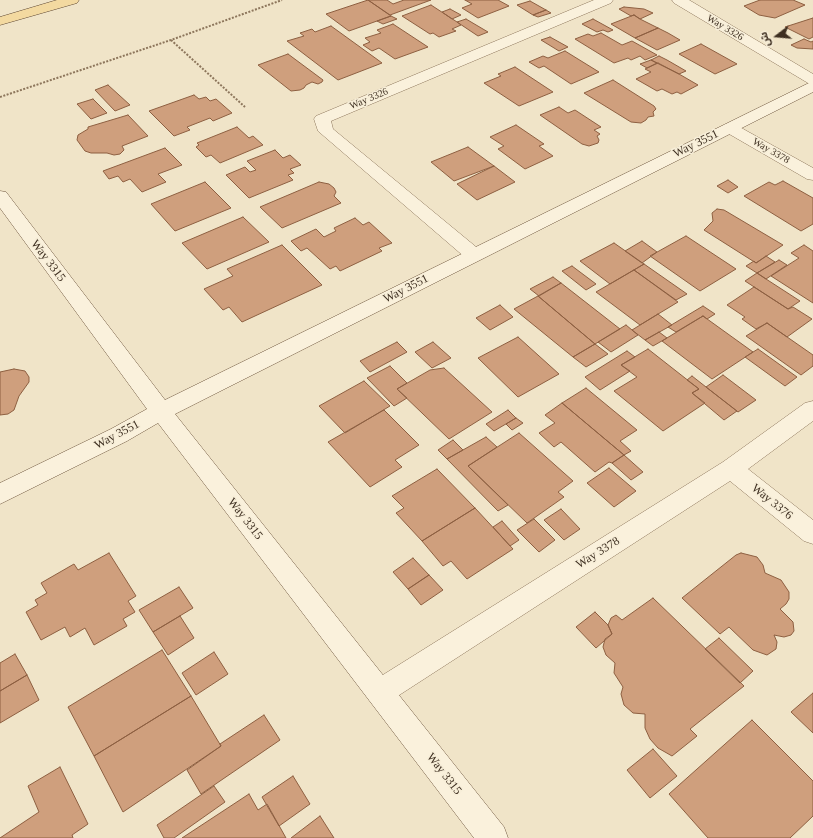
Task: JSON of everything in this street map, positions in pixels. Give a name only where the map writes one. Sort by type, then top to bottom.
[{"type":"main road","points":[[0,21],[72,0]]},
{"type":"street","name":"Way 3326","points":[[474,255],[326,131],[322,119],[606,0]]},
{"type":"street","name":"Way 3326","points":[[679,0],[813,80]]},
{"type":"street","points":[[0,25],[19,16]]},
{"type":"street","name":"Way 3551","points":[[0,494],[119,435],[161,411],[813,86]]},
{"type":"street","name":"Way 3378","points":[[730,128],[813,175]]},
{"type":"street","name":"Way 3315","points":[[0,196],[161,411],[493,838]]},
{"type":"street","name":"Way 3378","points":[[380,692],[731,469],[813,409]]},
{"type":"street","name":"Way 3376","points":[[731,469],[813,534]]},
{"type":"path","points":[[0,97],[172,40],[282,0]]},
{"type":"path","points":[[172,40],[245,107]]},
{"type":"building","points":[[368,0],[387,0],[393,4],[404,0],[431,0],[390,15]]},
{"type":"building","points":[[368,0],[391,16],[349,31],[326,14]]},
{"type":"building","points":[[465,0],[498,0],[509,6],[478,18],[462,8],[472,4]]},
{"type":"building","points":[[760,0],[793,0],[805,5],[775,18],[759,15],[744,6]]},
{"type":"building","points":[[530,1],[546,10],[533,15],[517,5]]},
{"type":"building","points":[[431,5],[461,25],[452,29],[456,31],[439,37],[433,33],[430,34],[402,16]]},
{"type":"building","points":[[624,7],[644,9],[653,13],[640,19],[619,9]]},
{"type":"building","points":[[450,9],[461,15],[452,19],[442,12]]},
{"type":"building","points":[[546,10],[551,13],[538,17],[533,15]]},
{"type":"building","points":[[634,15],[658,28],[635,38],[611,24]]},
{"type":"building","points":[[391,16],[397,19],[383,24],[377,21]]},
{"type":"building","points":[[813,18],[813,37],[809,39],[785,27]]},
{"type":"building","points":[[466,19],[488,32],[478,36],[457,22]]},
{"type":"building","points":[[593,19],[613,30],[608,32],[603,30],[597,32],[582,24]]},
{"type":"building","points":[[393,24],[428,47],[395,59],[379,48],[372,51],[363,45],[370,42],[365,38],[381,33],[377,30]]},
{"type":"building","points":[[331,26],[382,63],[338,80],[287,41],[304,36],[300,33],[312,29],[315,32]]},
{"type":"building","points":[[658,28],[680,40],[657,50],[635,38]]},
{"type":"building","points":[[601,33],[622,45],[632,41],[657,55],[645,60],[640,56],[631,60],[628,58],[614,63],[575,39],[588,34],[593,36]]},
{"type":"building","points":[[550,37],[568,47],[559,51],[541,40]]},
{"type":"building","points":[[804,39],[811,42],[813,41],[813,49],[797,48],[791,45]]},
{"type":"building","points":[[701,44],[737,64],[715,74],[679,54]]},
{"type":"building","points":[[565,51],[599,72],[571,84],[544,66],[539,68],[529,62],[543,56],[548,58]]},
{"type":"building","points":[[288,54],[323,80],[322,82],[318,84],[312,82],[300,90],[291,91],[258,65]]},
{"type":"building","points":[[659,56],[686,71],[679,74],[651,60]]},
{"type":"building","points":[[651,60],[657,63],[647,68],[640,64]]},
{"type":"building","points":[[658,63],[698,85],[681,94],[677,92],[672,94],[662,89],[657,91],[636,79],[651,72],[645,69]]},
{"type":"building","points":[[515,67],[553,92],[519,106],[484,83],[501,76],[498,74]]},
{"type":"building","points":[[613,80],[654,106],[656,109],[653,112],[654,116],[648,117],[641,123],[631,122],[584,93]]},
{"type":"building","points":[[108,85],[130,105],[115,111],[95,90]]},
{"type":"building","points":[[194,95],[199,99],[206,97],[210,101],[216,99],[232,113],[213,121],[210,118],[187,127],[190,130],[174,136],[149,111]]},
{"type":"building","points":[[93,99],[107,113],[91,119],[77,104]]},
{"type":"building","points":[[559,107],[568,113],[575,110],[601,127],[594,130],[600,134],[597,136],[599,140],[598,143],[589,146],[582,144],[540,115]]},
{"type":"building","points":[[128,115],[148,136],[122,146],[124,150],[120,154],[114,155],[107,153],[91,153],[85,151],[77,140],[78,135],[88,129],[88,127]]},
{"type":"building","points":[[516,125],[544,144],[539,146],[553,156],[525,169],[498,149],[504,146],[490,137]]},
{"type":"building","points":[[237,127],[249,138],[253,136],[263,145],[220,163],[211,155],[206,157],[196,147],[199,145],[197,143]]},
{"type":"building","points":[[468,147],[494,166],[454,181],[431,162]]},
{"type":"building","points":[[165,148],[182,165],[158,174],[166,182],[142,192],[130,179],[123,182],[118,176],[109,179],[103,171]]},
{"type":"building","points":[[275,150],[283,158],[290,155],[301,165],[290,169],[294,173],[288,175],[293,180],[249,198],[226,175],[245,167],[250,172],[256,170],[247,161]]},
{"type":"building","points":[[494,166],[515,182],[477,200],[457,184]]},
{"type":"building","points":[[728,180],[738,187],[728,193],[717,186]]},
{"type":"building","points":[[783,181],[813,198],[813,224],[801,231],[744,196],[769,182],[775,185]]},
{"type":"building","points":[[205,182],[231,208],[175,231],[151,204]]},
{"type":"building","points":[[319,182],[329,184],[334,188],[336,192],[334,196],[341,203],[282,228],[260,207]]},
{"type":"building","points":[[717,209],[724,210],[783,245],[756,263],[704,230],[713,221],[712,213]]},
{"type":"building","points":[[243,217],[269,242],[207,269],[182,243]]},
{"type":"building","points":[[355,218],[363,225],[369,222],[392,243],[379,248],[382,251],[340,271],[336,266],[330,269],[307,248],[301,251],[291,241],[316,229],[324,237],[336,231],[334,228]]},
{"type":"building","points":[[686,236],[736,269],[700,291],[650,256]]},
{"type":"building","points":[[642,241],[657,252],[642,263],[625,251]]},
{"type":"building","points":[[614,243],[644,264],[610,284],[580,261]]},
{"type":"building","points":[[282,245],[322,285],[242,322],[229,307],[223,310],[204,289],[233,276],[227,269]]},
{"type":"building","points":[[804,245],[813,251],[813,303],[771,276],[799,258],[791,253]]},
{"type":"building","points":[[766,256],[775,262],[757,273],[746,266],[754,261],[756,263]]},
{"type":"building","points":[[779,260],[787,265],[766,279],[757,273]]},
{"type":"building","points":[[644,264],[687,294],[676,300],[634,270]]},
{"type":"building","points":[[572,266],[596,284],[586,290],[562,271]]},
{"type":"building","points":[[634,270],[678,302],[640,325],[596,292]]},
{"type":"building","points":[[757,273],[800,301],[788,309],[745,281]]},
{"type":"building","points":[[553,277],[561,283],[539,296],[530,289]]},
{"type":"building","points":[[561,283],[620,329],[595,344],[538,296]]},
{"type":"building","points":[[754,287],[788,309],[793,307],[812,319],[787,337],[767,323],[756,329],[742,319],[745,317],[727,305]]},
{"type":"building","points":[[538,296],[595,344],[573,357],[514,309]]},
{"type":"building","points":[[500,305],[513,317],[490,330],[476,318]]},
{"type":"building","points":[[703,306],[715,314],[707,319],[703,316],[676,332],[668,327]]},
{"type":"building","points":[[658,314],[672,325],[645,340],[632,330]]},
{"type":"building","points":[[703,316],[753,352],[712,379],[662,341]]},
{"type":"building","points":[[767,323],[813,355],[813,366],[801,375],[746,336]]},
{"type":"building","points":[[626,325],[638,335],[611,352],[598,342]]},
{"type":"building","points":[[659,332],[667,338],[653,346],[645,340]]},
{"type":"building","points":[[518,337],[559,374],[518,397],[478,358]]},
{"type":"building","points":[[397,342],[407,352],[370,372],[360,361]]},
{"type":"building","points":[[433,342],[451,358],[432,368],[415,352]]},
{"type":"building","points":[[595,344],[608,354],[586,367],[573,357]]},
{"type":"building","points":[[648,349],[699,389],[692,393],[705,403],[663,431],[614,391],[637,377],[621,365]]},
{"type":"building","points":[[758,349],[797,377],[785,386],[745,357]]},
{"type":"building","points":[[627,351],[635,357],[621,365],[630,371],[600,390],[585,377]]},
{"type":"building","points":[[390,366],[407,383],[397,389],[407,398],[394,406],[367,378]]},
{"type":"building","points":[[444,368],[492,412],[449,439],[397,389],[430,370]]},
{"type":"building","points":[[14,369],[25,371],[29,377],[29,382],[19,396],[14,410],[8,414],[0,415],[0,372]]},
{"type":"building","points":[[723,375],[756,400],[738,412],[706,387]]},
{"type":"building","points":[[692,376],[737,411],[724,420],[692,393],[699,389],[687,380]]},
{"type":"building","points":[[364,381],[390,406],[345,433],[319,406]]},
{"type":"building","points":[[586,388],[637,430],[620,441],[631,451],[624,455],[562,403]]},
{"type":"building","points":[[562,403],[624,455],[612,463],[609,462],[595,472],[561,442],[554,447],[539,433],[555,423],[545,415]]},
{"type":"building","points":[[384,410],[419,445],[395,460],[402,467],[370,487],[328,442]]},
{"type":"building","points":[[508,410],[516,418],[494,431],[486,424]]},
{"type":"building","points":[[516,418],[523,423],[512,430],[506,424]]},
{"type":"building","points":[[519,433],[573,481],[558,492],[564,497],[527,523],[468,466]]},
{"type":"building","points":[[486,437],[497,447],[468,466],[508,505],[498,511],[447,459]]},
{"type":"building","points":[[453,440],[463,450],[447,459],[438,450]]},
{"type":"building","points":[[624,455],[643,472],[631,480],[612,463]]},
{"type":"building","points":[[609,468],[636,491],[614,507],[587,483]]},
{"type":"building","points":[[437,469],[475,508],[422,541],[396,513],[404,508],[392,496]]},
{"type":"building","points":[[475,508],[513,549],[467,579],[451,561],[443,566],[422,541]]},
{"type":"building","points":[[561,509],[580,529],[564,540],[544,520]]},
{"type":"building","points":[[534,519],[555,540],[539,552],[517,530]]},
{"type":"building","points":[[502,521],[519,540],[510,546],[493,527]]},
{"type":"building","points":[[109,553],[136,596],[128,601],[135,612],[123,619],[127,626],[94,645],[85,628],[70,637],[65,627],[41,640],[26,612],[38,605],[35,600],[47,593],[41,583],[74,564],[78,570]]},
{"type":"building","points":[[741,553],[757,557],[763,565],[765,573],[781,580],[789,592],[789,599],[780,609],[793,622],[794,631],[791,635],[784,637],[774,635],[777,642],[776,649],[767,655],[753,650],[729,627],[720,634],[682,598],[736,555]]},
{"type":"building","points":[[413,558],[429,575],[408,589],[393,572]]},
{"type":"building","points":[[429,575],[443,590],[421,605],[408,589]]},
{"type":"building","points":[[179,587],[193,608],[153,632],[139,610]]},
{"type":"building","points":[[653,598],[744,686],[690,729],[697,736],[672,756],[658,748],[650,739],[645,728],[645,714],[633,713],[624,705],[621,694],[623,687],[614,673],[615,663],[606,655],[603,647],[605,639],[612,634],[608,625],[611,618],[616,615],[622,620]]},
{"type":"building","points":[[595,612],[608,625],[612,634],[596,648],[576,627]]},
{"type":"building","points":[[180,616],[194,638],[168,655],[153,632]]},
{"type":"building","points":[[719,638],[753,671],[740,683],[705,649]]},
{"type":"building","points":[[162,650],[191,696],[94,756],[68,707]]},
{"type":"building","points":[[214,652],[228,674],[196,695],[182,673]]},
{"type":"building","points":[[15,654],[27,675],[0,691],[0,663]]},
{"type":"building","points":[[27,675],[39,700],[0,723],[0,691]]},
{"type":"building","points":[[813,693],[813,733],[791,712]]},
{"type":"building","points":[[191,696],[221,746],[123,812],[94,756]]},
{"type":"building","points":[[264,715],[280,740],[201,794],[187,770],[221,746],[220,744]]},
{"type":"building","points":[[752,720],[813,781],[813,816],[790,838],[708,838],[669,794]]},
{"type":"building","points":[[653,749],[677,776],[650,798],[627,770]]},
{"type":"building","points":[[60,767],[88,824],[72,835],[73,838],[0,838],[39,812],[28,786]]},
{"type":"building","points":[[293,776],[310,804],[279,826],[262,797]]},
{"type":"building","points":[[214,786],[225,802],[174,838],[164,838],[157,825]]},
{"type":"building","points":[[249,794],[258,810],[267,804],[286,838],[182,838]]},
{"type":"building","points":[[320,816],[334,838],[291,838]]}]
